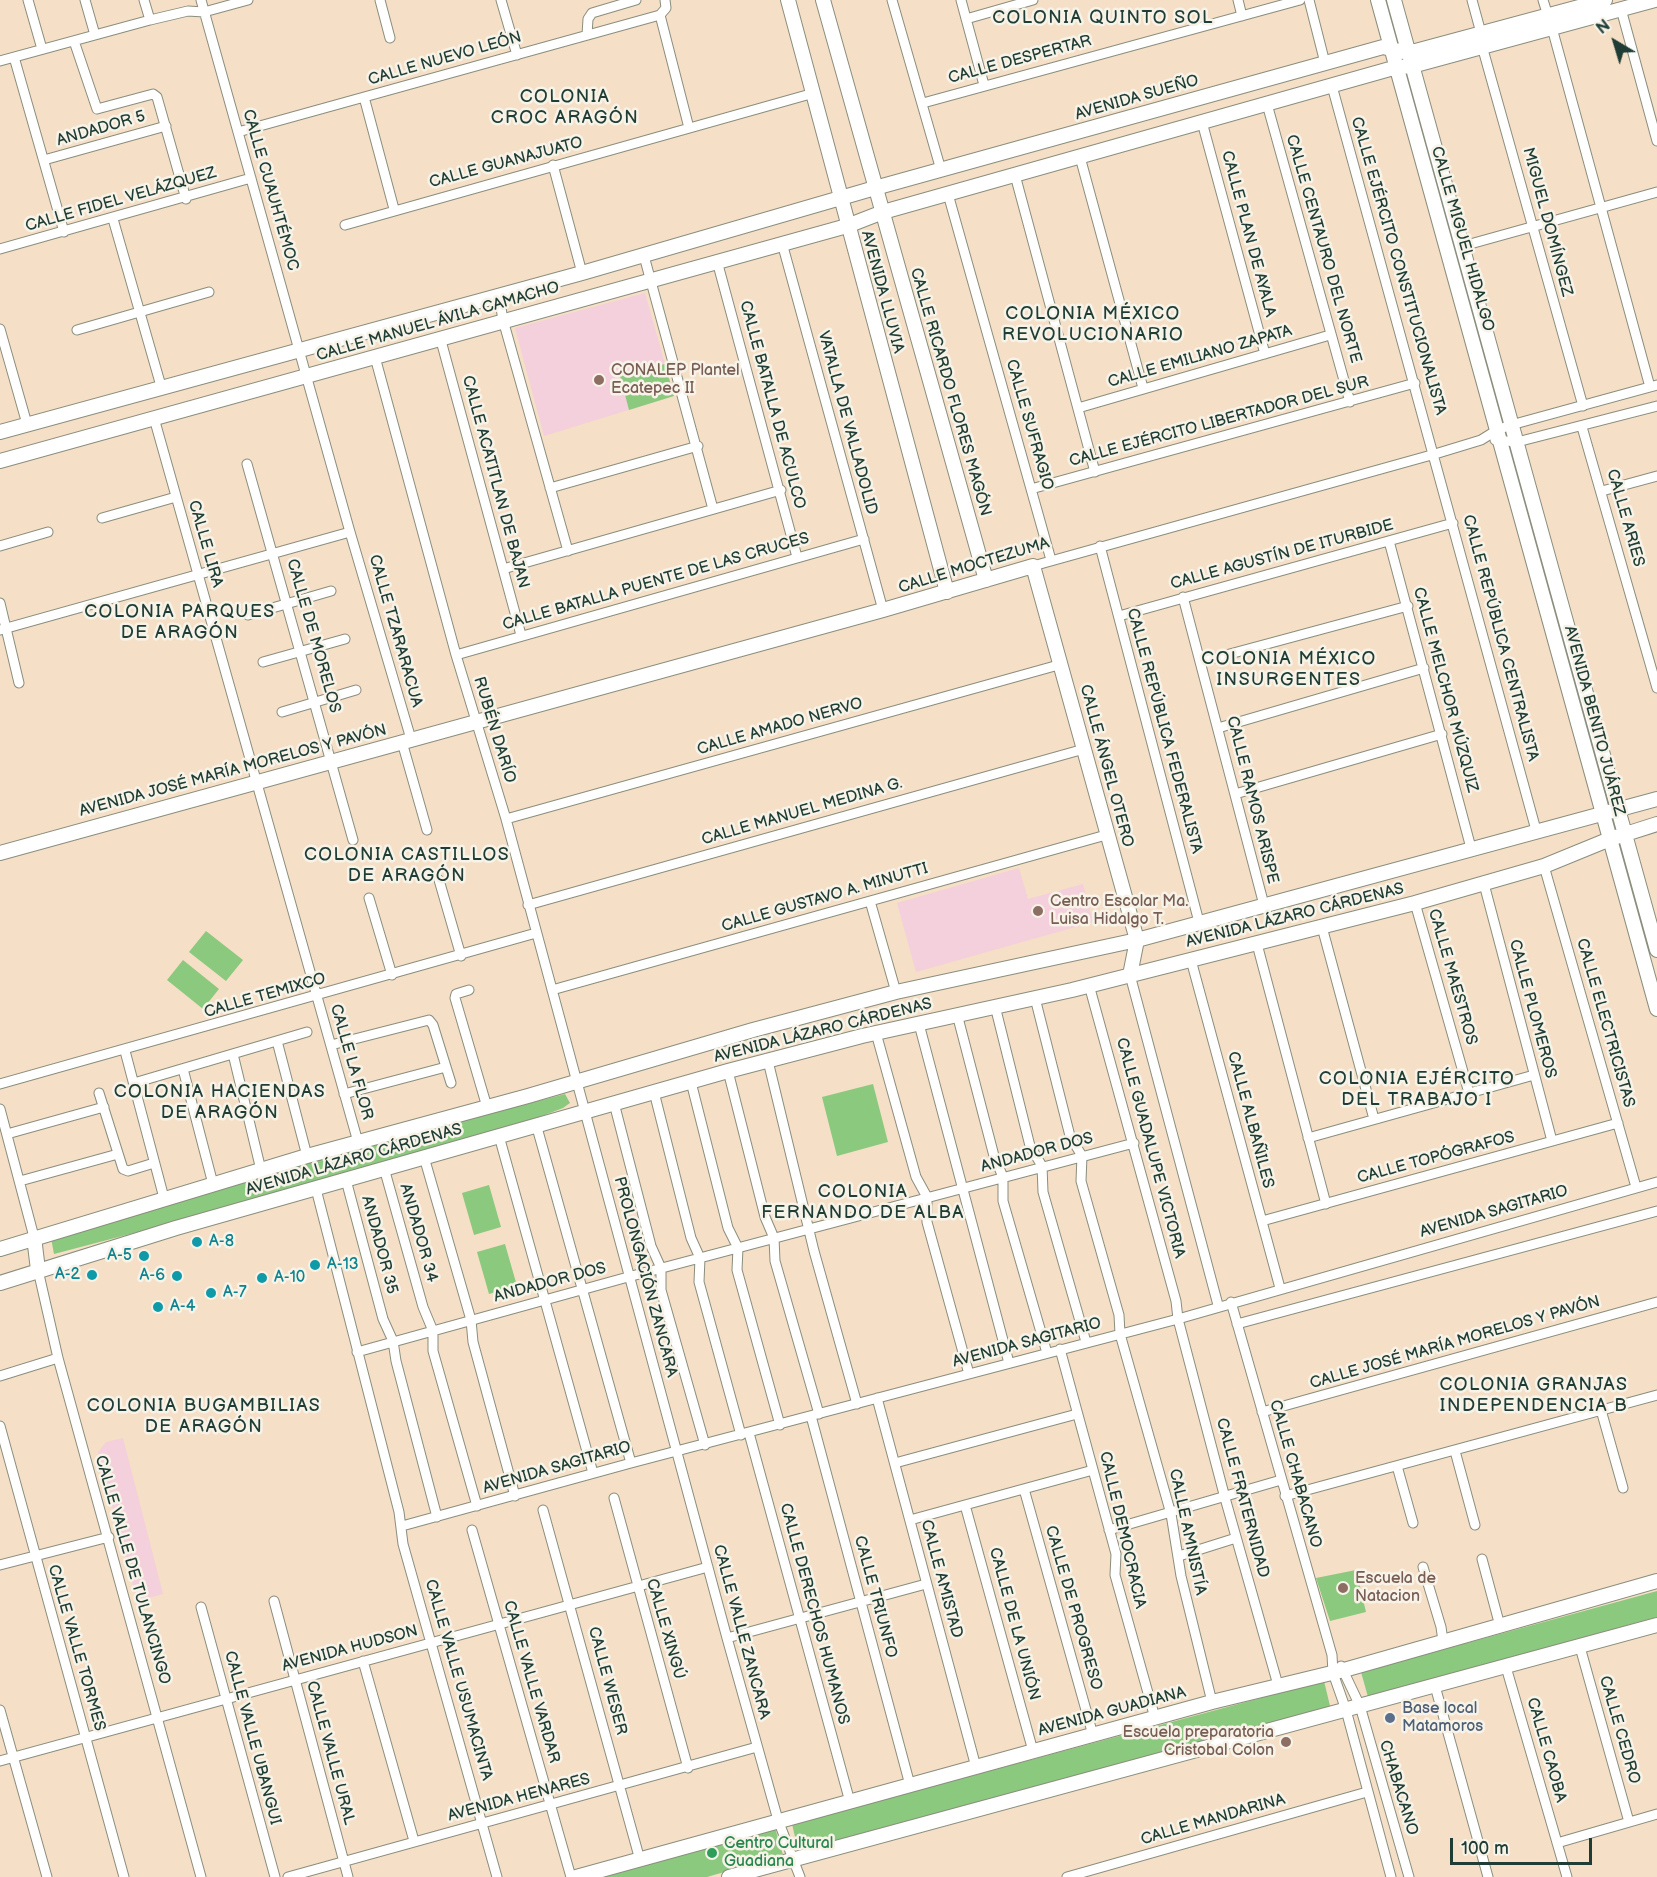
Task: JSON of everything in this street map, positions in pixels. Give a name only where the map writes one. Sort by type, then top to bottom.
[{"type":"street","points":[[28,0],[42,50]]},
{"type":"street","points":[[85,0],[95,35]]},
{"type":"street","points":[[144,0],[150,20]]},
{"type":"street","points":[[0,61],[188,11],[204,3],[248,0]]},
{"type":"street","points":[[380,0],[390,38]]},
{"type":"street","points":[[501,0],[517,55]]},
{"type":"street","points":[[587,35],[588,19],[592,13],[636,0]]},
{"type":"street","points":[[665,0],[666,8],[660,15],[688,128]]},
{"type":"street","name":"AVENIDA LLUVIA","points":[[788,0],[947,592]]},
{"type":"street","name":"CALLE RICARDO FLORES MAGÓN","points":[[823,0],[986,580]]},
{"type":"street","points":[[892,0],[941,170]]},
{"type":"street","points":[[961,0],[984,85]]},
{"type":"street","points":[[966,19],[1033,0]]},
{"type":"street","points":[[1238,0],[1242,16]]},
{"type":"street","name":"CALLE DESPERTAR","points":[[922,103],[1300,0]]},
{"type":"street","points":[[1309,0],[1325,63]]},
{"type":"street","name":"CALLE MIGUEL HIDALGO","points":[[1378,0],[1499,435]]},
{"type":"street","name":"CALLE MIGUEL HIDALGO","points":[[1394,0],[1511,425]]},
{"type":"street","name":"MIGUEL DOMÍNGEZ","points":[[1472,0],[1583,406]]},
{"type":"street","points":[[1499,435],[1511,425],[1654,386],[1600,207],[1543,0]]},
{"type":"street","points":[[1550,22],[1605,0]]},
{"type":"street","points":[[883,212],[1332,86],[1397,67],[1410,59],[1482,39],[1655,0]]},
{"type":"street","name":"CALLE CUAUHTÉMOC","points":[[204,3],[250,178],[307,376]]},
{"type":"street","points":[[1621,9],[1657,141]]},
{"type":"street","name":"CALLE NUEVO LEÓN","points":[[238,132],[660,15]]},
{"type":"street","points":[[74,41],[97,109],[155,94],[186,199]]},
{"type":"street","name":"AVENIDA SUEÑO","points":[[875,188],[1383,47],[1391,47]]},
{"type":"street","points":[[1391,47],[1410,59]]},
{"type":"street","points":[[14,57],[64,232]]},
{"type":"street","name":"CALLE EJÉRCITO CONSTITUCIONALISTA","points":[[1332,86],[1435,454]]},
{"type":"street","name":"CALLE GUANAJUATO","points":[[345,225],[394,209],[814,93]]},
{"type":"street","points":[[364,97],[394,209]]},
{"type":"street","name":"CALLE CENTAURO DEL NORTE","points":[[1267,104],[1350,402]]},
{"type":"street","name":"CALLE PLAN DE AYALA","points":[[1202,122],[1265,354]]},
{"type":"street","name":"ANDADOR 5","points":[[44,160],[166,126]]},
{"type":"street","points":[[1080,157],[1143,388]]},
{"type":"street","points":[[553,165],[582,273]]},
{"type":"street","points":[[1015,175],[1095,472]]},
{"type":"street","name":"CALLE FIDEL VELÁZQUEZ","points":[[0,249],[186,199],[250,178]]},
{"type":"street","name":"CALLE MANUEL ÁVILA CAMACHO","points":[[0,432],[161,386],[644,256],[875,188]]},
{"type":"street","points":[[1463,246],[1657,192]]},
{"type":"street","name":"CALLE SUFRAGIO","points":[[948,194],[1052,560]]},
{"type":"street","name":"CALLE MANUEL ÁVILA CAMACHO","points":[[0,461],[440,337],[847,226],[883,212]]},
{"type":"street","points":[[113,219],[161,386]]},
{"type":"street","name":"VATALLA DE VALLADOLID","points":[[782,243],[883,610]]},
{"type":"street","points":[[644,256],[698,446],[713,509]]},
{"type":"street","name":"CALLE BATALLA DE ACULCO","points":[[717,261],[781,490],[797,557]]},
{"type":"street","points":[[77,330],[209,292]]},
{"type":"street","points":[[499,296],[503,320],[568,551]]},
{"type":"street","points":[[0,329],[27,424]]},
{"type":"street","name":"CALLE EMILIANO ZAPATA","points":[[1078,408],[1330,335]]},
{"type":"street","name":"CALLE ACATITLAN DE BAJAN","points":[[440,337],[521,635]]},
{"type":"street","name":"RUBÉN DARÍO","points":[[375,357],[456,655],[506,819],[575,1082],[585,1111]]},
{"type":"street","name":"CALLE TZARARACUA","points":[[307,376],[407,740],[427,830]]},
{"type":"street","name":"CALLE EJÉRCITO LIBERTADOR DEL SUR","points":[[1031,489],[1415,383]]},
{"type":"street","name":"CALLE MOCTEZUMA","points":[[475,722],[883,610],[1100,546],[1499,435],[1516,442],[1657,406]]},
{"type":"street","name":"CALLE LIRA","points":[[154,418],[256,782]]},
{"type":"street","name":"AVENIDA BENITO JUÁREZ","points":[[1511,425],[1657,950]]},
{"type":"street","name":"CALLE ARIES","points":[[1582,427],[1657,688]]},
{"type":"street","name":"AVENIDA BENITO JUÁREZ","points":[[1499,435],[1657,1009]]},
{"type":"street","points":[[550,488],[698,446]]},
{"type":"street","name":"CALLE REPÚBLICA CENTRALISTA","points":[[1435,454],[1536,830]]},
{"type":"street","name":"CALLE DE MORELOS","points":[[247,464],[353,840]]},
{"type":"street","points":[[1602,491],[1657,476]]},
{"type":"street","points":[[503,569],[781,490]]},
{"type":"street","points":[[102,518],[176,497]]},
{"type":"street","name":"CALLE AGUSTÍN DE ITURBIDE","points":[[1119,616],[1453,523]]},
{"type":"street","points":[[0,546],[48,532]]},
{"type":"street","points":[[4,629],[350,532]]},
{"type":"street","name":"CALLE BATALLA PUENTE DE LAS CRUCES","points":[[456,655],[864,539]]},
{"type":"street","name":"CALLE MELCHOR MÚZQUIZ","points":[[1389,541],[1471,848]]},
{"type":"street","name":"CALLE REPÚBLICA FEDERALISTA","points":[[1100,546],[1199,922]]},
{"type":"street","name":"CALLE ÁNGEL OTERO","points":[[1034,566],[1106,835],[1137,940],[1130,975]]},
{"type":"street","points":[[248,615],[331,591]]},
{"type":"street","name":"CALLE RAMOS ARISPE","points":[[1183,597],[1264,905]]},
{"type":"street","points":[[0,603],[4,629],[19,683]]},
{"type":"street","points":[[1200,662],[1407,606]]},
{"type":"street","points":[[263,662],[345,639]]},
{"type":"street","name":"CALLE AMADO NERVO","points":[[506,819],[1062,664]]},
{"type":"street","points":[[1218,728],[1424,668]]},
{"type":"street","points":[[282,712],[356,690]]},
{"type":"street","name":"AVENIDA JOSÉ MARÍA MORELOS Y PAVÓN","points":[[0,853],[475,722]]},
{"type":"street","points":[[1235,794],[1442,734]]},
{"type":"street","name":"CALLE MANUEL MEDINA G.","points":[[528,904],[1084,749]]},
{"type":"street","name":"CALLE LA FLOR","points":[[256,782],[358,1142]]},
{"type":"street","name":"AVENIDA LÁZARO CÁRDENAS","points":[[0,1249],[307,1156],[753,1030],[896,992],[1021,963],[1137,940],[1616,808],[1657,799]]},
{"type":"street","name":"AVENIDA LÁZARO CÁRDENAS","points":[[0,1283],[384,1168],[728,1071],[876,1033],[1035,998],[1257,944],[1484,884],[1544,866],[1610,838],[1657,824]]},
{"type":"street","name":"CALLE GUSTAVO A. MINUTTI","points":[[552,990],[1106,835]]},
{"type":"street","name":"CALLE ELECTRICISTAS","points":[[1544,866],[1636,1188]]},
{"type":"street","points":[[439,880],[461,956]]},
{"type":"street","name":"CALLE PLOMEROS","points":[[1484,884],[1552,1141]]},
{"type":"street","points":[[369,898],[392,975]]},
{"type":"street","points":[[870,901],[896,992]]},
{"type":"street","name":"CALLE MAESTROS","points":[[1415,903],[1469,1093]]},
{"type":"street","points":[[1322,927],[1374,1119]]},
{"type":"street","name":"CALLE TEMIXCO","points":[[0,1084],[317,997],[536,933]]},
{"type":"street","points":[[1257,944],[1326,1204]]},
{"type":"street","name":"CALLE ALBAÑILES","points":[[1191,960],[1280,1288]]},
{"type":"street","name":"CALLE GUADALUPE VICTORIA","points":[[1130,975],[1218,1305]]},
{"type":"street","name":"CALLE GUADALUPE VICTORIA","points":[[1089,985],[1134,1143],[1176,1301],[1178,1319]]},
{"type":"street","points":[[469,990],[456,994],[455,1000],[487,1107]]},
{"type":"street","points":[[1035,998],[1070,1136],[1082,1156]]},
{"type":"street","points":[[995,1006],[1030,1146],[1042,1166],[1043,1192],[1086,1342]]},
{"type":"street","points":[[957,1014],[994,1156],[1003,1177],[1003,1201],[1047,1353]]},
{"type":"street","points":[[331,1045],[429,1020],[433,1025],[451,1083]]},
{"type":"street","points":[[919,1024],[955,1167],[964,1187],[967,1210],[1009,1363]]},
{"type":"street","points":[[134,1083],[307,1032]]},
{"type":"street","points":[[876,1033],[916,1177],[927,1197],[927,1222],[969,1374]]},
{"type":"street","points":[[276,1041],[307,1156]]},
{"type":"street","points":[[125,1051],[164,1198]]},
{"type":"street","points":[[233,1054],[261,1170]]},
{"type":"street","points":[[768,1061],[811,1228],[814,1251],[857,1404]]},
{"type":"street","points":[[344,1094],[446,1067]]},
{"type":"street","points":[[183,1069],[213,1184]]},
{"type":"street","points":[[728,1071],[765,1217],[774,1238]]},
{"type":"street","points":[[1308,1138],[1534,1075]]},
{"type":"street","points":[[692,1082],[728,1228],[738,1248],[737,1270],[780,1425]]},
{"type":"street","points":[[654,1092],[691,1238],[700,1258]]},
{"type":"street","points":[[99,1093],[122,1167],[126,1171],[154,1163]]},
{"type":"street","points":[[614,1103],[651,1246],[661,1268],[661,1290],[705,1445]]},
{"type":"street","points":[[7,1134],[104,1107]]},
{"type":"street","points":[[0,1109],[34,1237],[38,1270]]},
{"type":"street","name":"PROLONGACIÓN ZANCARA","points":[[585,1111],[628,1277],[677,1451]]},
{"type":"street","name":"CALLE TOPÓGRAFOS","points":[[1262,1221],[1618,1123]]},
{"type":"street","points":[[536,1124],[585,1290],[631,1462]]},
{"type":"street","points":[[499,1136],[593,1473]]},
{"type":"street","name":"ANDADOR DOS","points":[[357,1352],[661,1268],[1134,1143]]},
{"type":"street","points":[[20,1181],[118,1154]]},
{"type":"street","name":"CALLE AMNISTÍA","points":[[1082,1156],[1081,1180],[1119,1315],[1120,1334],[1171,1514],[1179,1556],[1180,1576],[1212,1702]]},
{"type":"street","points":[[424,1157],[471,1320],[473,1342],[515,1496]]},
{"type":"street","name":"ANDADOR 34","points":[[384,1168],[423,1307],[433,1331]]},
{"type":"street","name":"ANDADOR 35","points":[[345,1180],[383,1319],[393,1341],[396,1362],[437,1517]]},
{"type":"street","name":"AVENIDA SAGITARIO","points":[[402,1526],[631,1462],[705,1445],[1178,1319],[1218,1305],[1657,1182]]},
{"type":"street","name":"CALLE VALLE USUMACINTA","points":[[316,1189],[402,1526],[403,1544],[497,1877]]},
{"type":"street","points":[[1237,1324],[1657,1211]]},
{"type":"street","name":"CALLE TRIUNFO","points":[[774,1238],[775,1261],[861,1603],[910,1785]]},
{"type":"street","name":"CALLE DERECHOS HUMANOS","points":[[700,1258],[699,1282],[799,1619],[850,1802]]},
{"type":"street","name":"CALLE VALLE DE TULANCINGO","points":[[38,1270],[58,1358],[201,1877]]},
{"type":"street","name":"CALLE CHABACANO","points":[[1231,1302],[1332,1655],[1353,1708]]},
{"type":"street","name":"CALLE JOSÉ MARÍA MORELOS Y PAVÓN","points":[[1262,1412],[1657,1302]]},
{"type":"street","name":"CALLE FRATERNIDAD","points":[[1178,1319],[1225,1498],[1278,1684]]},
{"type":"street","points":[[433,1331],[433,1351],[477,1506]]},
{"type":"street","name":"CALLE DEMOCRACIA","points":[[1060,1349],[1116,1554],[1115,1575],[1155,1718]]},
{"type":"street","points":[[0,1376],[58,1358]]},
{"type":"street","points":[[1285,1496],[1657,1395]]},
{"type":"street","name":"CALLE AMISTAD","points":[[877,1398],[976,1767]]},
{"type":"street","points":[[1601,1410],[1623,1488]]},
{"type":"street","points":[[895,1463],[1077,1414]]},
{"type":"street","name":"CALLE VALLE TORMES","points":[[0,1426],[124,1877]]},
{"type":"street","name":"CALLE VALLE ZANCARA","points":[[677,1451],[726,1638],[778,1820],[795,1859],[800,1877]]},
{"type":"street","points":[[1455,1451],[1475,1525]]},
{"type":"street","points":[[1397,1466],[1413,1523]]},
{"type":"street","points":[[910,1520],[1093,1470]]},
{"type":"street","points":[[1109,1530],[1171,1514],[1281,1480]]},
{"type":"street","name":"CALLE DE PROGRESO","points":[[1024,1489],[1093,1735]]},
{"type":"street","name":"CALLE XINGÚ","points":[[614,1498],[688,1768]]},
{"type":"street","name":"CALLE DE LA UNIÓN","points":[[965,1505],[1033,1751]]},
{"type":"street","name":"CALLE WESER","points":[[543,1510],[640,1860]]},
{"type":"street","name":"CALLE VALLE VARDAR","points":[[472,1530],[572,1877]]},
{"type":"street","points":[[0,1565],[109,1537]]},
{"type":"street","points":[[1179,1556],[1236,1538]]},
{"type":"street","points":[[1482,1559],[1500,1626]]},
{"type":"street","name":"AVENIDA HUDSON","points":[[0,1761],[708,1567]]},
{"type":"street","points":[[1423,1567],[1442,1627],[1443,1641]]},
{"type":"street","name":"AVENIDA GUADIANA","points":[[576,1877],[1278,1684],[1339,1671],[1657,1581]]},
{"type":"street","points":[[726,1638],[926,1584]]},
{"type":"street","name":"CALLE VALLE URAL","points":[[274,1602],[348,1877]]},
{"type":"street","name":"CALLE VALLE UBANGUI","points":[[201,1607],[275,1877]]},
{"type":"street","points":[[734,1876],[1657,1625]]},
{"type":"street","name":"CALLE CEDRO","points":[[1580,1647],[1629,1822]]},
{"type":"street","points":[[363,1661],[414,1841]]},
{"type":"street","name":"CALLE CAOBA","points":[[1506,1667],[1567,1877]]},
{"type":"street","name":"CALLE CHABACANO","points":[[1339,1671],[1353,1708]]},
{"type":"street","points":[[1435,1686],[1488,1877]]},
{"type":"street","name":"CHABACANO","points":[[1353,1708],[1367,1792],[1391,1877]]},
{"type":"street","name":"CHABACANO","points":[[1353,1708],[1409,1877]]},
{"type":"street","points":[[0,1710],[47,1877]]},
{"type":"street","name":"AVENIDA HENARES","points":[[288,1877],[688,1768],[757,1747]]},
{"type":"street","name":"CALLE MANDARINA","points":[[1067,1877],[1367,1792]]},
{"type":"street","points":[[1557,1843],[1657,1814]]},
{"type":"shaded area","name":"CONALEP Plantel Ecatepec II","points":[[645,293],[674,396],[544,436],[515,328]]},
{"type":"shaded area","points":[[1019,868],[1028,899],[1083,884],[1093,922],[916,972],[897,903]]},
{"type":"shaded area","points":[[123,1438],[163,1594],[137,1601],[98,1452],[106,1442]]},
{"type":"green space","points":[[665,364],[674,396],[629,410],[620,376]]},
{"type":"green space","points":[[206,931],[243,960],[226,981],[189,952]]},
{"type":"green space","points":[[183,960],[219,989],[203,1009],[167,980]]},
{"type":"green space","points":[[873,1084],[888,1142],[837,1156],[822,1097]]},
{"type":"green space","points":[[565,1094],[570,1103],[563,1108],[521,1124],[225,1209],[54,1254],[51,1238],[354,1149]]},
{"type":"green space","points":[[489,1185],[501,1227],[474,1235],[462,1193]]},
{"type":"green space","points":[[505,1244],[517,1286],[489,1294],[477,1252]]},
{"type":"green space","points":[[1356,1570],[1366,1612],[1330,1621],[1316,1578]]},
{"type":"green space","points":[[1657,1591],[1657,1617],[1368,1697],[1361,1672]]},
{"type":"green space","points":[[1324,1681],[1331,1710],[799,1854],[792,1824]]},
{"type":"green space","points":[[775,1828],[783,1855],[707,1877],[597,1877]]},
{"type":"place","name":"CONALEP Plantel Ecatepec II","points":[[599,380]]},
{"type":"place","name":"Centro Escolar Ma. Luisa Hidalgo T.","points":[[1038,911]]},
{"type":"place","name":"A-8","points":[[197,1242]]},
{"type":"place","name":"A-5","points":[[144,1256]]},
{"type":"place","name":"A-13","points":[[315,1265]]},
{"type":"place","name":"A-2","points":[[92,1275]]},
{"type":"place","name":"A-6","points":[[177,1276]]},
{"type":"place","name":"A-10","points":[[262,1278]]},
{"type":"place","name":"A-7","points":[[211,1293]]},
{"type":"place","name":"A-4","points":[[158,1307]]},
{"type":"place","name":"Escuela de Natacion","points":[[1343,1588]]},
{"type":"place","name":"Base local Matamoros","points":[[1390,1718]]},
{"type":"place","name":"Escuela preparatoria Cristobal Colon","points":[[1286,1742]]},
{"type":"place","name":"Centro Cultural Guadiana","points":[[712,1853]]},
{"type":"district","name":"COLONIA QUINTO SOL","points":[[1103,18]]},
{"type":"district","name":"COLONIA CROC ARAGÓN","points":[[565,107]]},
{"type":"district","name":"COLONIA MÉXICO REVOLUCIONARIO","points":[[1093,324]]},
{"type":"district","name":"COLONIA PARQUES DE ARAGÓN","points":[[180,622]]},
{"type":"district","name":"COLONIA MÉXICO INSURGENTES","points":[[1289,669]]},
{"type":"district","name":"COLONIA CASTILLOS DE ARAGÓN","points":[[407,865]]},
{"type":"district","name":"COLONIA EJÉRCITO DEL TRABAJO I","points":[[1417,1089]]},
{"type":"district","name":"COLONIA HACIENDAS DE ARAGÓN","points":[[220,1102]]},
{"type":"district","name":"COLONIA FERNANDO DE ALBA","points":[[863,1202]]},
{"type":"district","name":"COLONIA GRANJAS INDEPENDENCIA B","points":[[1534,1395]]},
{"type":"district","name":"COLONIA BUGAMBILIAS DE ARAGÓN","points":[[204,1416]]}]
